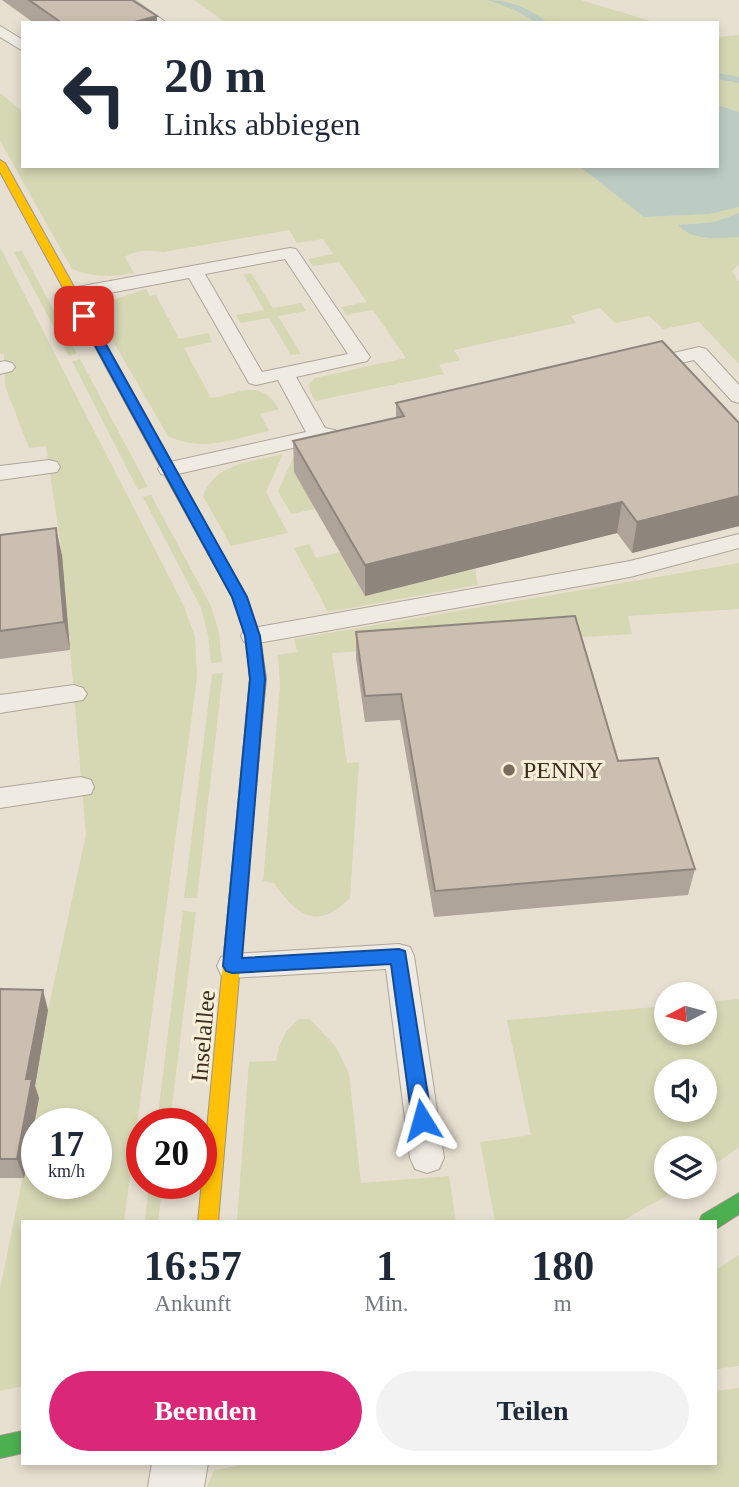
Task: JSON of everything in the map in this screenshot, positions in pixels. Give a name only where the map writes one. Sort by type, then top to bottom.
[{"type":"street","name":"Inselallee","points":[[3,173],[239,597],[253,636],[258,679],[208,1220]]},
{"type":"street","points":[[712,1220],[739,1203]]},
{"type":"street","points":[[0,1447],[21,1442]]},
{"type":"street","points":[[176,1487],[180,1465]]},
{"type":"lane","points":[[124,0],[157,21]]},
{"type":"lane","points":[[0,30],[21,46]]},
{"type":"lane","points":[[72,294],[194,271],[290,253],[360,357],[256,379],[194,271]]},
{"type":"lane","points":[[618,371],[699,353],[739,397]]},
{"type":"lane","points":[[284,373],[319,436]]},
{"type":"lane","points":[[169,469],[346,430]]},
{"type":"lane","points":[[0,473],[49,467]]},
{"type":"lane","points":[[253,636],[630,569],[739,541]]},
{"type":"lane","points":[[0,704],[74,694]]},
{"type":"lane","points":[[0,798],[81,787]]},
{"type":"lane","points":[[232,966],[399,956],[428,1158]]},
{"type":"green space","points":[[194,0],[581,0],[650,21],[224,21]]},
{"type":"green space","points":[[739,35],[739,112],[719,105],[719,37]]},
{"type":"green space","points":[[0,93],[21,110],[21,168],[582,168],[644,217],[710,214],[739,207],[739,213],[714,222],[679,225],[707,238],[739,237],[739,265],[732,271],[739,282],[739,364],[699,322],[663,329],[649,316],[615,323],[600,308],[571,316],[576,323],[454,350],[460,360],[439,365],[444,374],[315,401],[308,386],[315,378],[406,358],[373,310],[346,315],[341,307],[367,302],[339,262],[313,266],[308,259],[333,254],[323,239],[297,243],[289,230],[164,252],[144,251],[125,257],[134,273],[103,276],[88,274],[72,269],[0,141]]},
{"type":"green space","points":[[0,247],[184,606],[195,637],[197,678],[139,1108],[126,1108],[127,1199],[124,1220],[21,1220],[21,1386],[0,1391],[0,1289],[21,1186],[21,1199],[112,1199],[112,1108],[37,1108],[39,1098],[35,1085],[48,1010],[86,835],[62,555],[46,446],[29,448],[5,386],[4,354],[0,354]]},
{"type":"green space","points":[[22,251],[77,354],[69,356],[14,252]]},
{"type":"green space","points":[[251,273],[273,308],[301,303],[306,311],[278,316],[301,354],[291,355],[269,318],[241,323],[236,315],[264,310],[244,275]]},
{"type":"green space","points":[[146,289],[150,296],[156,295],[179,339],[208,333],[212,342],[184,348],[211,398],[249,390],[265,394],[272,399],[279,409],[260,414],[269,431],[206,444],[194,444],[168,436],[99,317],[110,301]]},
{"type":"green space","points":[[80,359],[148,487],[138,490],[72,361]]},
{"type":"green space","points":[[296,452],[295,472],[315,509],[291,514],[278,491]]},
{"type":"green space","points":[[283,454],[266,492],[288,533],[231,546],[203,496],[209,485],[217,476],[236,465]]},
{"type":"green space","points":[[151,495],[211,606],[219,633],[222,662],[211,663],[201,608],[143,497]]},
{"type":"green space","points":[[309,544],[316,558],[340,552],[365,596],[475,569],[478,585],[328,612],[294,548]]},
{"type":"green space","points":[[739,563],[739,609],[628,616],[632,634],[332,653],[347,763],[359,762],[350,898],[328,914],[309,915],[291,904],[274,883],[263,881],[280,686],[278,655],[297,652],[294,639]]},
{"type":"green space","points":[[223,673],[197,898],[184,898],[212,674]]},
{"type":"green space","points":[[183,911],[196,912],[172,1108],[159,1108]]},
{"type":"green space","points":[[739,999],[739,1147],[717,1163],[717,1136],[654,1136],[654,1199],[661,1199],[624,1220],[495,1220],[480,1142],[531,1135],[507,1020],[654,1007],[654,1045],[718,1045],[718,1001]]},
{"type":"green space","points":[[300,1019],[310,1019],[336,1047],[349,1073],[361,1183],[449,1176],[456,1220],[237,1220],[249,1062],[276,1061],[283,1037]]},
{"type":"green space","points":[[147,1199],[161,1199],[158,1220],[145,1220]]},
{"type":"green space","points":[[739,1255],[739,1366],[717,1369],[717,1269]]},
{"type":"green space","points":[[739,1388],[739,1487],[207,1487],[214,1470],[241,1465],[717,1465],[717,1391]]},
{"type":"shaded area","points":[[719,105],[739,112],[739,207],[710,214],[644,217],[582,168],[719,168]]},
{"type":"shaded area","points":[[739,213],[739,237],[699,237],[678,225],[714,222]]},
{"type":"building","points":[[29,0],[132,0],[157,16],[138,21],[59,21]]},
{"type":"building","points":[[662,341],[739,423],[739,496],[637,522],[622,502],[365,565],[293,441],[404,416],[396,403]]},
{"type":"building","points":[[56,528],[64,622],[0,631],[0,535]]},
{"type":"building","name":"PENNY","points":[[575,616],[618,761],[658,758],[695,869],[435,891],[401,694],[365,696],[356,632]]},
{"type":"building","points":[[0,989],[43,990],[26,1079],[32,1079],[27,1108],[21,1108],[21,1138],[17,1159],[0,1159]]},
{"type":"waterway","points":[[492,0],[518,8],[541,21]]},
{"type":"waterway","points":[[719,76],[739,80]]},
{"type":"traffic: fast","points":[[180,490],[239,597],[253,636],[258,679],[241,860]]},
{"type":"traffic: fast","points":[[712,1220],[739,1203]]},
{"type":"traffic: fast","points":[[0,1447],[21,1442]]},
{"type":"traffic: slow","points":[[0,163],[180,490]]},
{"type":"traffic: slow","points":[[208,1220],[241,860]]},
{"type":"place","name":"PENNY","points":[[509,770]]},
{"type":"route","points":[[84,316],[239,597],[253,636],[258,679],[232,966],[399,956],[422,1120]]}]
